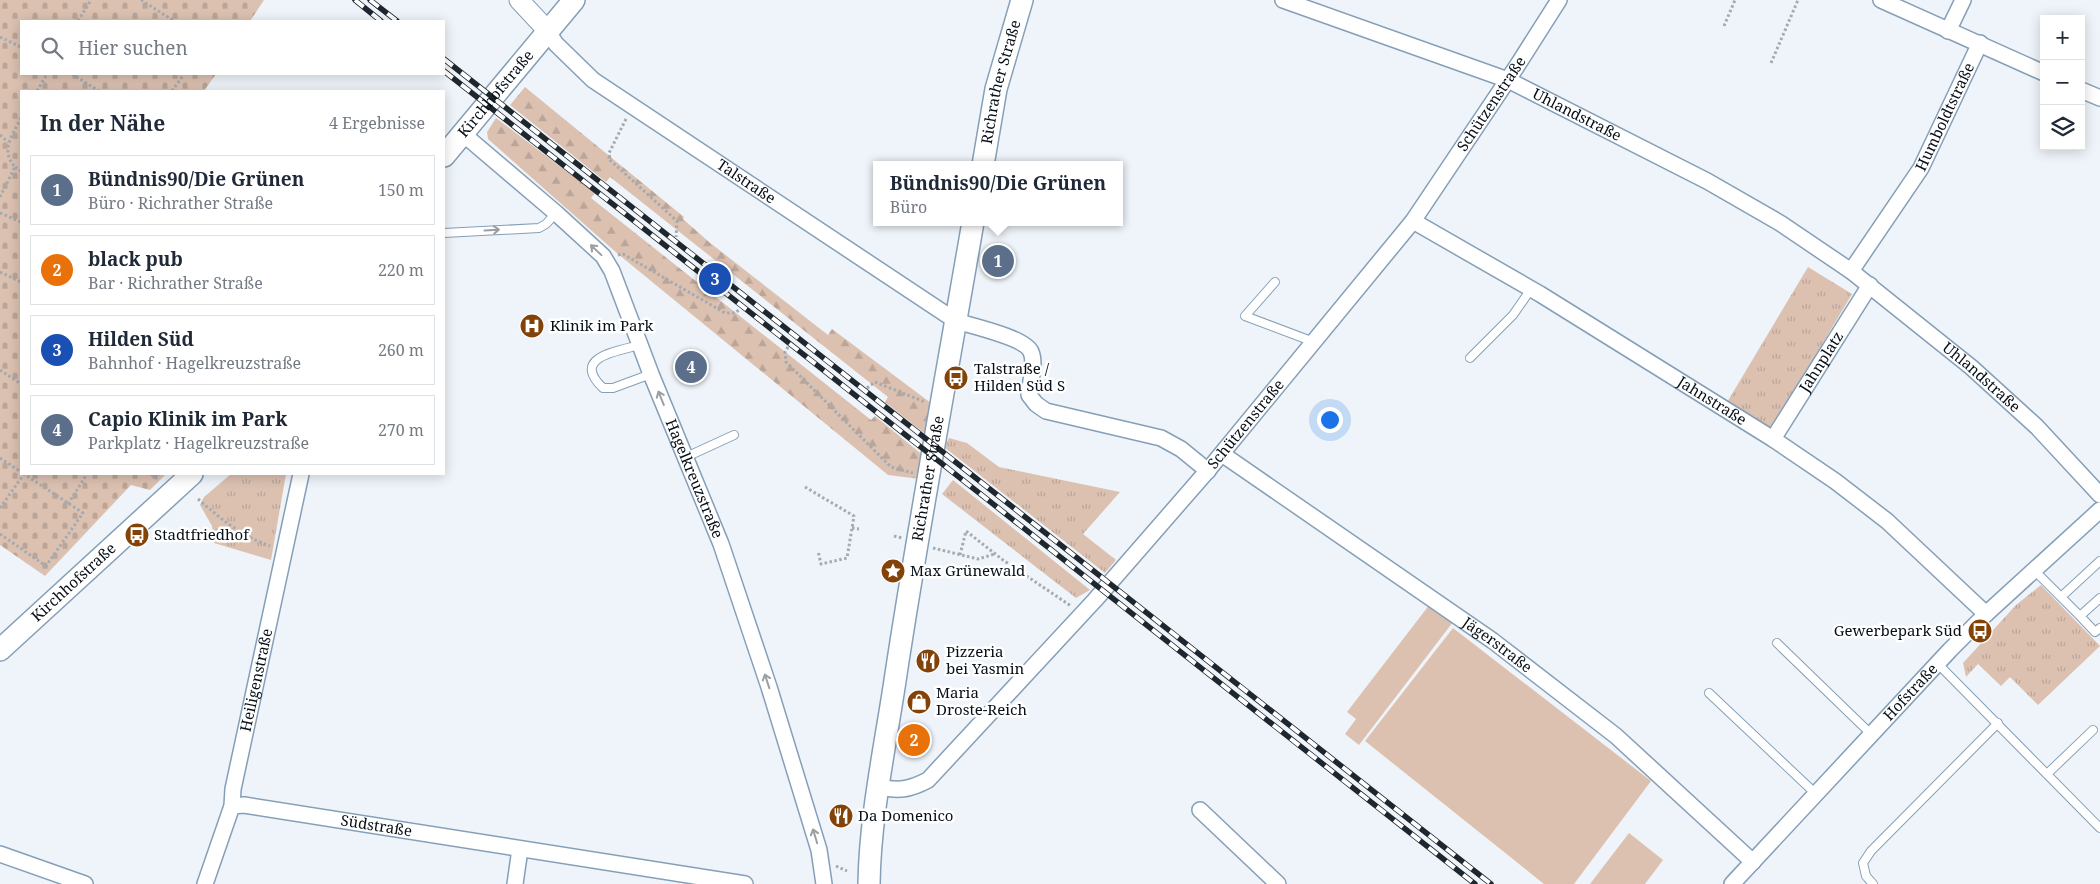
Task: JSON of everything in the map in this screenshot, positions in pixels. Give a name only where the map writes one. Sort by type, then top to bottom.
[{"type":"main road","name":"Kirchhofstraße","points":[[445,155],[547,30],[574,0]]},
{"type":"main road","name":"Richrather Straße","points":[[984,161],[996,89],[1022,0]]},
{"type":"main road","name":"Richrather Straße","points":[[869,884],[879,787],[901,640],[972,226]]},
{"type":"main road","name":"Kirchhofstraße","points":[[0,650],[191,475]]},
{"type":"street","points":[[519,0],[547,30]]},
{"type":"street","name":"Uhlandstraße","points":[[1284,0],[1508,80],[1707,182],[1780,223],[1870,285],[1971,367],[2037,427],[2100,495]]},
{"type":"street","name":"Schützenstraße","points":[[879,787],[896,790],[915,787],[928,780],[1094,600],[1208,471],[1413,221],[1508,80],[1559,0]]},
{"type":"street","name":"Humboldtstraße","points":[[1881,0],[2040,71]]},
{"type":"street","points":[[1948,31],[1963,0]]},
{"type":"street","name":"Talstraße","points":[[547,30],[560,48],[593,80],[956,321],[1022,342],[1031,350],[1033,359],[1028,395],[1046,411],[1161,438],[1181,449],[1208,471]]},
{"type":"street","name":"Humboldtstraße","points":[[1851,271],[1922,168],[1980,44]]},
{"type":"street","points":[[2085,92],[2100,98]]},
{"type":"street","name":"Hagelkreuzstraße","points":[[462,133],[556,213],[603,256],[612,271],[684,458],[721,544],[763,670],[819,850],[824,884]]},
{"type":"street","name":"Jahnstraße","points":[[1413,221],[1531,289],[1773,439],[1835,481],[1886,521],[1986,614]]},
{"type":"street","name":"Jahnplatz","points":[[1773,439],[1870,285]]},
{"type":"street","name":"Jägerstraße","points":[[1222,454],[1493,641],[1616,736],[1753,862]]},
{"type":"street","name":"Heiligenstraße","points":[[205,884],[232,806],[233,789],[301,475]]},
{"type":"street","name":"Hofstraße","points":[[1732,884],[1937,663],[1986,614],[2100,510]]},
{"type":"street","name":"Südstraße","points":[[232,806],[244,805],[744,884]]},
{"type":"street","points":[[1200,810],[1278,884]]},
{"type":"street","points":[[515,884],[520,849]]},
{"type":"street","points":[[0,854],[85,884]]},
{"type":"lane","points":[[445,232],[539,228],[546,224],[556,213]]},
{"type":"lane","points":[[1275,282],[1245,316],[1314,342]]},
{"type":"lane","points":[[1470,358],[1513,315],[1531,289]]},
{"type":"lane","points":[[640,345],[601,356],[594,362],[591,371],[595,380],[603,388],[613,388],[651,374]]},
{"type":"lane","points":[[684,458],[734,434]]},
{"type":"lane","points":[[2061,597],[2100,561]]},
{"type":"lane","points":[[2034,570],[2095,632],[2100,628]]},
{"type":"lane","points":[[2080,616],[2100,598]]},
{"type":"lane","points":[[1777,643],[1871,734]]},
{"type":"lane","points":[[1937,663],[2100,828]]},
{"type":"lane","points":[[1709,693],[1816,794]]},
{"type":"lane","points":[[1874,884],[1866,876],[1863,863],[1871,851],[1998,723]]},
{"type":"lane","points":[[2047,774],[2093,730]]},
{"type":"path","points":[[79,20],[91,0]]},
{"type":"path","points":[[141,0],[172,20]]},
{"type":"path","points":[[1724,26],[1735,0]]},
{"type":"path","points":[[1771,63],[1798,0]]},
{"type":"path","points":[[0,37],[20,47]]},
{"type":"path","points":[[38,90],[45,75]]},
{"type":"path","points":[[74,75],[97,90]]},
{"type":"path","points":[[173,90],[183,75]]},
{"type":"path","points":[[627,116],[609,153],[610,160],[677,221],[676,237]]},
{"type":"path","points":[[20,120],[8,142],[6,151],[8,160],[20,170]]},
{"type":"path","points":[[0,135],[8,142]]},
{"type":"path","points":[[0,197],[15,167]]},
{"type":"path","points":[[0,213],[20,222]]},
{"type":"path","points":[[613,255],[623,254],[725,313],[735,313],[740,309]]},
{"type":"path","points":[[0,272],[20,282]]},
{"type":"path","points":[[788,347],[785,352],[786,362],[891,467],[918,475]]},
{"type":"path","points":[[0,370],[20,383]]},
{"type":"path","points":[[867,388],[875,382],[925,402]]},
{"type":"path","points":[[0,458],[20,471]]},
{"type":"path","points":[[0,508],[22,475]]},
{"type":"path","points":[[0,534],[46,566],[83,513],[26,475]]},
{"type":"path","points":[[68,504],[86,475]]},
{"type":"path","points":[[805,487],[854,516],[847,558],[821,564],[818,551]]},
{"type":"path","points":[[198,499],[229,526],[258,542],[275,548]]},
{"type":"path","points":[[852,528],[859,529]]},
{"type":"path","points":[[960,555],[966,530],[995,554],[1075,608]]},
{"type":"path","points":[[933,548],[978,559],[995,554]]},
{"type":"green space","points":[[0,0],[264,0],[251,20],[20,20],[20,75],[215,75],[205,90],[20,90],[20,475],[165,475],[150,490],[131,485],[45,576],[0,545]]},
{"type":"green space","points":[[525,87],[684,217],[683,219],[709,242],[828,335],[832,329],[935,406],[929,437],[885,402],[888,397],[610,177],[606,182],[510,105]]},
{"type":"green space","points":[[496,118],[595,193],[591,198],[871,420],[875,416],[925,457],[920,479],[888,475],[618,254],[488,139],[487,132]]},
{"type":"green space","points":[[1808,267],[1852,294],[1771,430],[1726,404]]},
{"type":"green space","points":[[949,438],[967,443],[999,467],[1120,492],[1083,534],[1116,560],[1105,573],[944,447]]},
{"type":"green space","points":[[230,475],[286,475],[271,560],[214,543],[212,526],[200,505],[204,497]]},
{"type":"green space","points":[[953,480],[1090,590],[1076,598],[942,494]]},
{"type":"green space","points":[[2041,585],[2100,646],[2038,705],[2010,677],[2001,686],[1978,664],[1966,677],[1963,663],[2016,605]]},
{"type":"green space","points":[[1430,604],[1453,622],[1359,745],[1345,734],[1356,719],[1347,712]]},
{"type":"green space","points":[[1453,628],[1651,781],[1574,884],[1544,884],[1365,741]]},
{"type":"green space","points":[[1629,833],[1663,860],[1645,884],[1590,884]]},
{"type":"railway","points":[[355,0],[380,20]]},
{"type":"railway","points":[[370,0],[396,20]]},
{"type":"railway","points":[[445,60],[1491,884]]},
{"type":"railway","points":[[445,72],[1475,884]]},
{"type":"place","name":"Bündnis90/Die Grünen","points":[[998,261]]},
{"type":"place","name":"Hilden Süd","points":[[715,279]]},
{"type":"place","name":"Klinik im Park","points":[[532,326]]},
{"type":"place","name":"Capio Klinik im Park","points":[[691,367]]},
{"type":"place","name":"Talstraße / Hilden Süd S","points":[[956,378]]},
{"type":"place","name":"Stadtfriedhof","points":[[137,535]]},
{"type":"place","name":"Max Grünewald","points":[[893,571]]},
{"type":"place","name":"Gewerbepark Süd","points":[[1980,631]]},
{"type":"place","name":"Pizzeria bei Yasmin","points":[[928,661]]},
{"type":"place","name":"Maria Droste-Reich","points":[[919,702]]},
{"type":"place","name":"black pub","points":[[914,740]]},
{"type":"place","name":"Da Domenico","points":[[841,816]]}]
